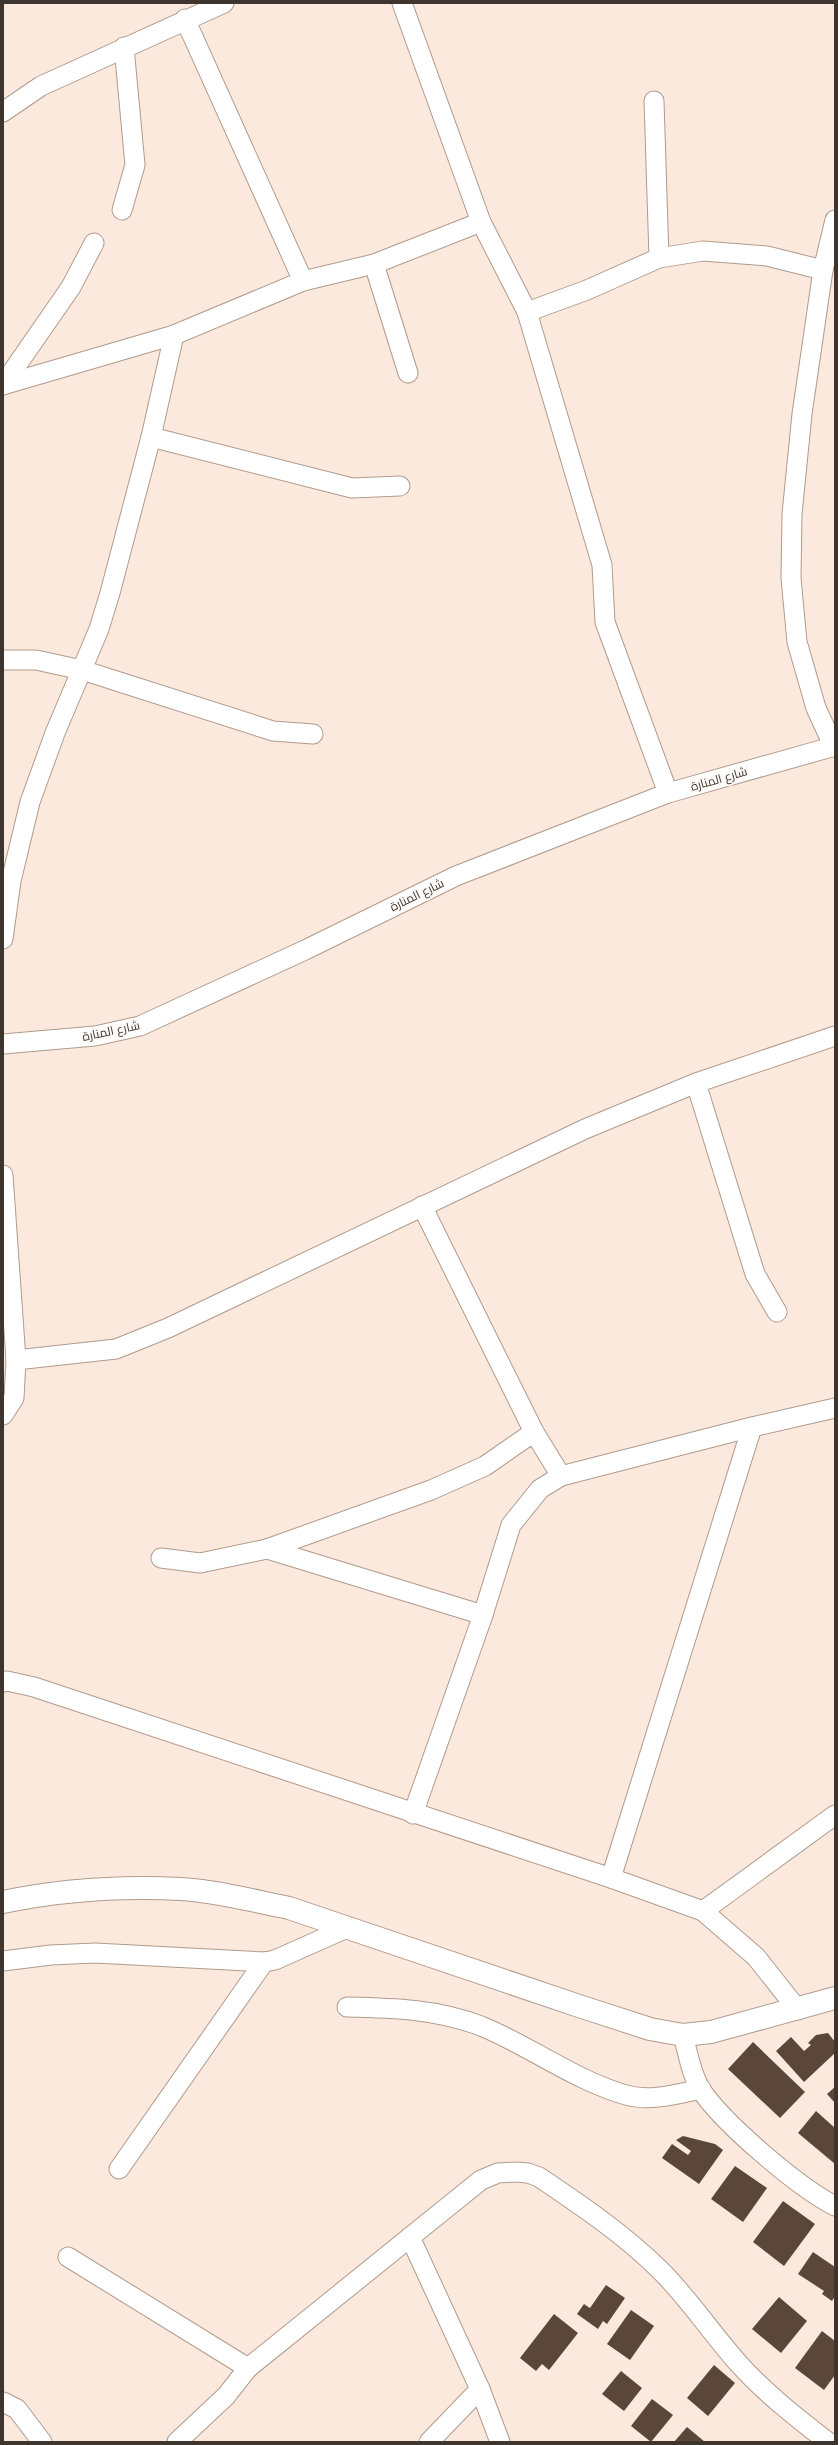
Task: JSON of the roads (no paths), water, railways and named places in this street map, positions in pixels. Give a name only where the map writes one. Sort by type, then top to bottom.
[{"type":"street","points":[[3,112],[40,86],[224,3]]},
{"type":"street","points":[[402,3],[481,222],[527,312],[602,565],[605,622],[668,793]]},
{"type":"street","points":[[186,19],[302,282]]},
{"type":"street","points":[[122,210],[135,165],[124,47]]},
{"type":"street","points":[[654,101],[659,258]]},
{"type":"street","points":[[834,746],[816,708],[799,650],[791,578],[792,514],[802,414],[823,270],[835,220]]},
{"type":"street","points":[[3,385],[174,335],[302,282],[374,264],[481,222]]},
{"type":"street","points":[[3,385],[71,286],[94,243]]},
{"type":"street","points":[[527,312],[593,287],[659,258],[704,251],[767,256],[823,270]]},
{"type":"street","points":[[374,264],[408,372]]},
{"type":"street","points":[[3,939],[7,881],[30,802],[55,732],[82,670],[110,592],[151,438],[174,335]]},
{"type":"street","points":[[151,438],[352,488],[400,486]]},
{"type":"street","points":[[3,660],[36,660],[82,670],[274,731],[313,734]]},
{"type":"street","name":"شارع المنارة","points":[[3,1044],[95,1036],[140,1026],[305,950],[456,876],[668,793],[834,746]]},
{"type":"street","points":[[16,1360],[116,1349],[175,1325],[585,1129],[696,1083],[835,1036]]},
{"type":"street","points":[[696,1083],[755,1274],[777,1312]]},
{"type":"street","points":[[3,1175],[16,1360],[14,1398],[3,1415]]},
{"type":"street","points":[[422,1206],[534,1432],[562,1476]]},
{"type":"street","points":[[413,1814],[483,1615],[511,1525],[540,1489],[562,1476],[752,1427],[835,1408]]},
{"type":"street","points":[[611,1878],[752,1427]]},
{"type":"street","points":[[161,1558],[200,1563],[267,1549],[431,1490],[485,1466],[534,1432]]},
{"type":"street","points":[[267,1549],[483,1615]]},
{"type":"street","points":[[3,1682],[7,1681],[34,1687],[413,1814],[611,1878],[703,1911],[756,1957],[798,2010]]},
{"type":"street","points":[[703,1911],[835,1815]]},
{"type":"street","points":[[3,1902],[109,1888],[182,1889],[289,1908],[600,2013],[650,2029],[683,2035],[711,2032],[798,2010],[835,1998]]},
{"type":"street","points":[[3,1961],[51,1955],[95,1953],[264,1962],[276,1960],[349,1927]]},
{"type":"street","points":[[119,2169],[264,1962]]},
{"type":"street","points":[[347,2007],[399,2008],[441,2013],[482,2027],[581,2076],[626,2095],[659,2097],[701,2089]]},
{"type":"street","points":[[683,2035],[693,2074],[701,2089],[744,2136],[816,2197],[835,2206]]},
{"type":"street","points":[[177,2442],[226,2396],[248,2368],[481,2180],[498,2173],[515,2172],[528,2173],[540,2177],[604,2221],[636,2248],[683,2294],[739,2364],[764,2389],[828,2442]]},
{"type":"street","points":[[410,2237],[480,2389],[500,2442]]},
{"type":"street","points":[[68,2257],[248,2368]]},
{"type":"street","points":[[429,2442],[480,2389]]},
{"type":"street","points":[[3,2402],[17,2409],[42,2442]]}]
